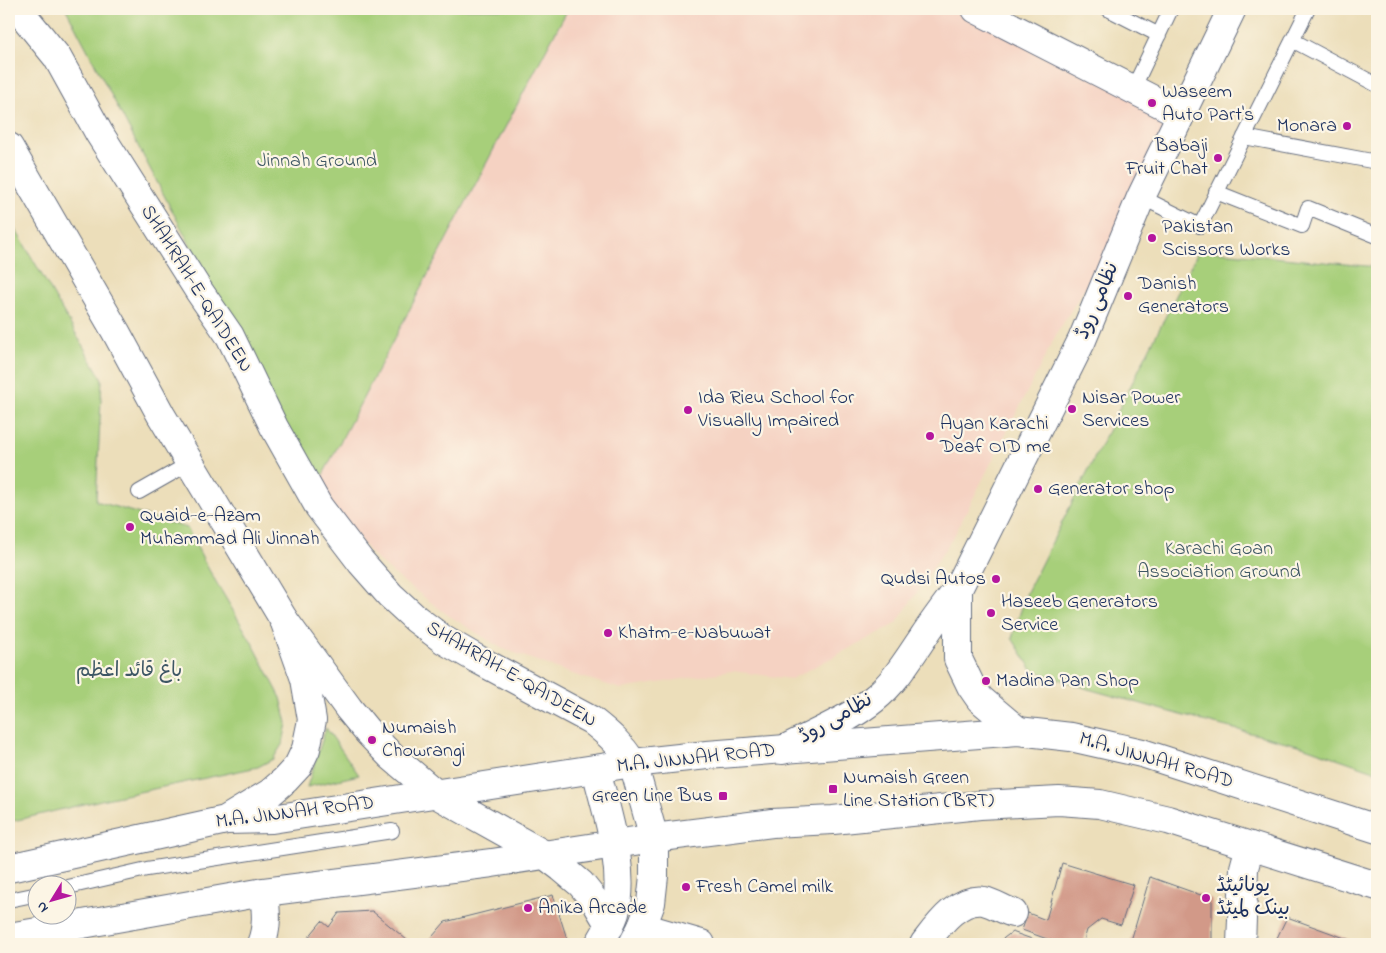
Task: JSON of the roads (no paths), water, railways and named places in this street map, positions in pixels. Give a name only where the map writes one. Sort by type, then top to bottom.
[{"type":"main road","name":"SHAHRAH-E-QAIDEEN","points":[[18,9],[57,57],[99,133],[199,291],[230,336],[274,427],[319,507],[361,562],[396,601],[444,640],[477,660],[591,720],[621,745],[633,763],[654,838],[654,876],[651,903],[638,935]]},
{"type":"main road","points":[[42,9],[57,57]]},
{"type":"main road","name":"نظامی روڈ","points":[[783,750],[860,710],[874,699],[898,674],[938,615],[958,590],[1082,340],[1141,197],[1232,9]]},
{"type":"main road","points":[[994,13],[1181,114]]},
{"type":"main road","points":[[9,146],[116,332],[161,415],[284,620],[349,709],[391,756],[436,794],[545,855],[581,884],[597,904],[604,935]]},
{"type":"main road","name":"نظامی روڈ","points":[[958,590],[958,659],[980,700],[1018,731]]},
{"type":"main road","points":[[226,820],[270,793],[285,780],[298,766],[306,749],[312,720],[305,679],[284,620]]},
{"type":"main road","name":"M.A. JINNAH ROAD","points":[[9,868],[226,820],[272,819],[633,763],[1018,731],[1071,737],[1142,753],[1377,829]]},
{"type":"main road","points":[[596,769],[615,845],[618,883],[618,899],[615,913],[604,935]]},
{"type":"main road","points":[[9,937],[264,892],[492,863],[654,838],[772,823],[834,820],[980,805],[1059,801],[1100,804],[1158,817],[1377,886]]},
{"type":"main road","points":[[1241,944],[1244,868],[1250,846]]},
{"type":"main road","points":[[261,944],[265,934],[267,919],[264,892]]},
{"type":"main road","points":[[924,944],[941,922],[965,902],[984,901],[1013,913]]},
{"type":"main road","points":[[638,935],[701,944]]},
{"type":"lane","points":[[1108,9],[1159,35]]},
{"type":"lane","points":[[1133,89],[1171,9]]},
{"type":"lane","points":[[1141,197],[1200,226],[1308,9]]},
{"type":"lane","points":[[1292,40],[1377,85]]},
{"type":"lane","points":[[1244,137],[1377,162]]},
{"type":"lane","points":[[1216,192],[1302,226],[1308,208],[1377,236]]},
{"type":"lane","points":[[139,492],[190,464]]},
{"type":"lane","points":[[78,885],[147,869],[392,831]]},
{"type":"lane","points":[[9,900],[28,896]]},
{"type":"place","name":"Waseem Auto Part's","points":[[1152,103]]},
{"type":"place","name":"Monara","points":[[1347,126]]},
{"type":"place","name":"Babaji Fruit Chat","points":[[1218,158]]},
{"type":"place","name":"Pakistan Scissors Works","points":[[1152,238]]},
{"type":"place","name":"Danish Generators","points":[[1128,296]]},
{"type":"place","name":"Nisar Power Services","points":[[1072,409]]},
{"type":"place","name":"Ida Rieu School for Visually Impaired","points":[[688,410]]},
{"type":"place","name":"Ayan Karachi Deaf OID me","points":[[930,436]]},
{"type":"place","name":"Generator shop","points":[[1038,489]]},
{"type":"place","name":"Quaid-e-Azam Muhammad Ali Jinnah","points":[[130,527]]},
{"type":"place","name":"Qudsi Autos","points":[[996,579]]},
{"type":"place","name":"Haseeb Generators Service","points":[[991,613]]},
{"type":"place","name":"Khatm-e-Nabuwat","points":[[608,633]]},
{"type":"place","name":"Madina Pan Shop","points":[[986,681]]},
{"type":"place","name":"Numaish Chowrangi","points":[[372,740]]},
{"type":"place","name":"Numaish Green Line Station (BRT)","points":[[833,789]]},
{"type":"place","name":"Green Line Bus","points":[[723,796]]},
{"type":"place","name":"Fresh Camel milk","points":[[686,887]]},
{"type":"place","name":"یونائیٹڈ بینک لمیٹڈ","points":[[1206,898]]},
{"type":"place","name":"Anika Arcade","points":[[528,908]]},
{"type":"park label","name":"Jinnah Ground","points":[[317,161]]},
{"type":"park label","name":"Karachi Goan Association Ground","points":[[1219,560]]},
{"type":"park label","name":"باغ قائد اعظم","points":[[129,671]]}]
